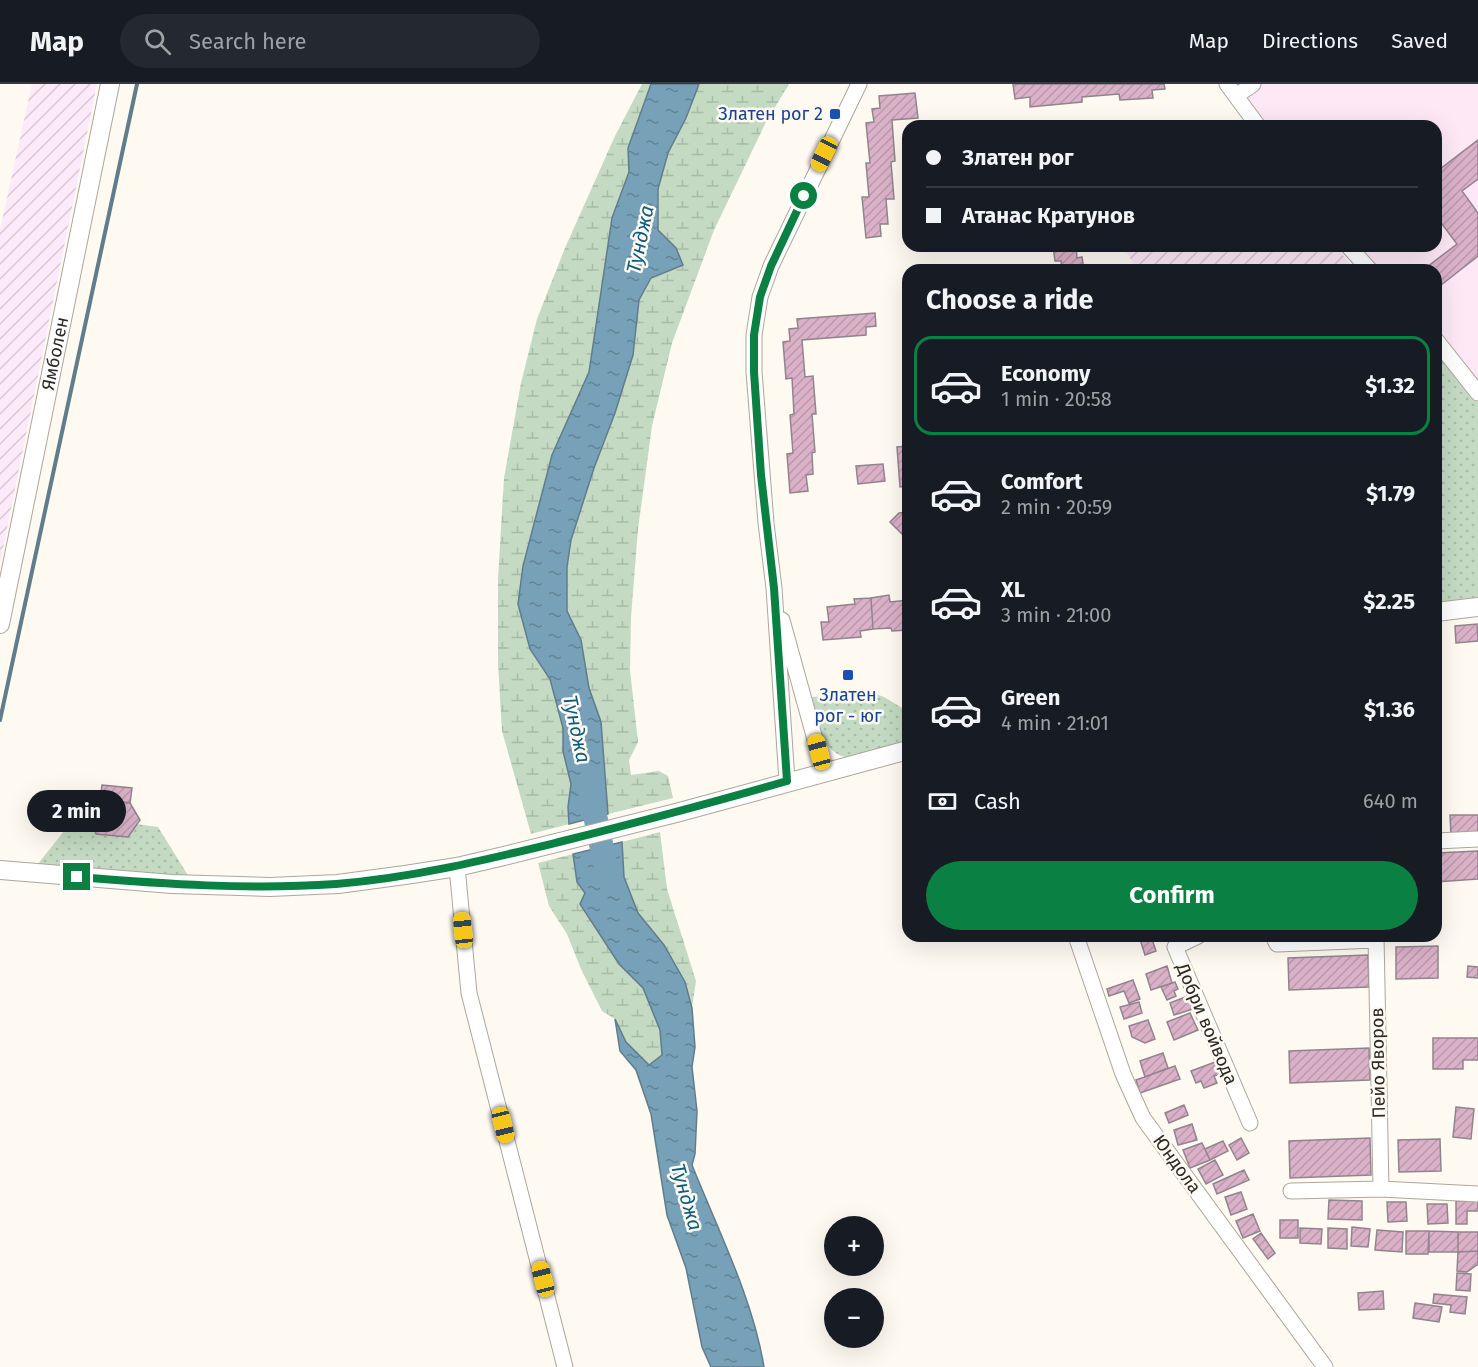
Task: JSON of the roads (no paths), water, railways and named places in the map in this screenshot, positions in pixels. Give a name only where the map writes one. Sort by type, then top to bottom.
[{"type":"main road","name":"Ямболен","points":[[0,624],[110,84]]},
{"type":"main road","points":[[1442,611],[1478,607]]},
{"type":"main road","points":[[0,870],[172,884],[270,887],[338,884],[457,867],[504,856],[676,813],[902,752]]},
{"type":"street","points":[[787,781],[774,588],[766,523],[754,372],[754,335],[758,306],[771,266],[859,84]]},
{"type":"street","points":[[1253,84],[1232,90],[1254,120]]},
{"type":"street","points":[[1354,252],[1364,264]]},
{"type":"street","points":[[1442,348],[1478,393]]},
{"type":"street","points":[[774,588],[824,772]]},
{"type":"street","points":[[1442,841],[1478,839]]},
{"type":"street","points":[[457,867],[469,993],[566,1367]]},
{"type":"street","name":"Юндола","points":[[1078,942],[1123,1074],[1143,1118],[1325,1367]]},
{"type":"street","name":"Добри войвода","points":[[1185,942],[1175,947],[1250,1123]]},
{"type":"street","points":[[1276,942],[1277,944],[1310,942]]},
{"type":"street","name":"Пейо Яворов","points":[[1376,942],[1381,1189]]},
{"type":"street","points":[[1292,1191],[1381,1189],[1478,1194]]},
{"type":"water","points":[[651,84],[699,84],[686,118],[668,153],[658,189],[658,230],[676,248],[683,265],[651,278],[639,300],[633,355],[571,540],[567,567],[567,611],[581,640],[589,688],[601,722],[608,814],[569,824],[568,807],[571,784],[563,751],[563,728],[550,679],[530,649],[518,604],[523,566],[552,455],[589,372],[612,218],[629,172],[628,148]]},
{"type":"water","points":[[622,842],[624,877],[638,913],[664,945],[685,982],[692,1008],[695,1047],[692,1067],[697,1111],[695,1154],[692,1165],[743,1290],[759,1341],[764,1367],[711,1367],[702,1347],[686,1268],[667,1215],[651,1114],[636,1070],[620,1051],[615,1019],[626,1042],[649,1065],[662,1055],[660,1030],[643,988],[619,964],[580,904],[585,893],[577,882],[573,854]]},
{"type":"waterway","points":[[0,720],[137,84]]},
{"type":"waterway","name":"Тунджа","points":[[589,787],[608,877]]},
{"type":"place","name":"Златен рог 2","points":[[835,114]]},
{"type":"place","name":"Златен рог - юг","points":[[848,675]]}]
